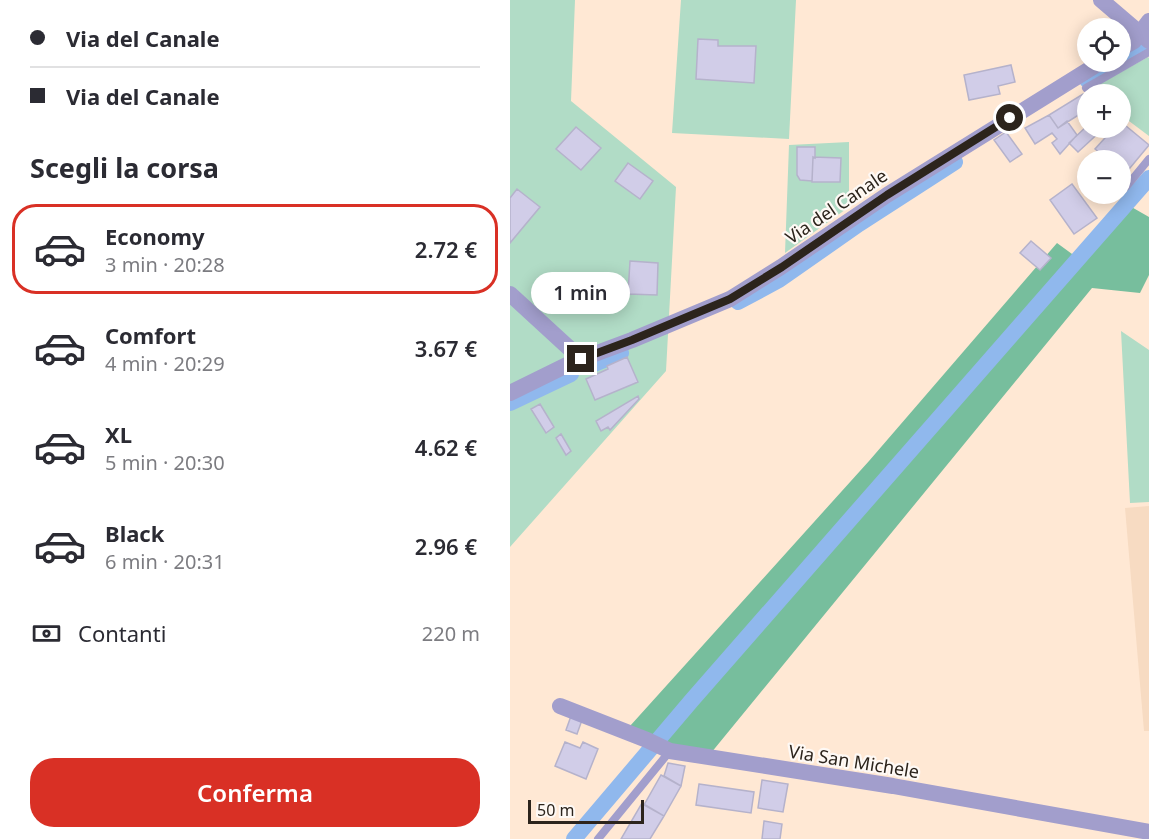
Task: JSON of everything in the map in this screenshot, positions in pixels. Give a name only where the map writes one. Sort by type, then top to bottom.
[{"type":"street","points":[[1101,0],[1146,32],[1131,43]]},
{"type":"street","name":"Via del Canale","points":[[510,393],[581,359],[730,299],[782,267],[887,195],[1085,72]]},
{"type":"street","points":[[510,294],[581,359]]},
{"type":"street","name":"Via San Michele","points":[[560,706],[667,750],[893,786],[1149,832]]},
{"type":"lane","points":[[1093,84],[1149,52]]},
{"type":"lane","points":[[1131,181],[1149,159]]},
{"type":"lane","points":[[598,839],[667,750]]},
{"type":"shaded area","points":[[1149,506],[1149,731],[1144,731],[1125,508]]},
{"type":"green space","points":[[510,0],[575,0],[571,101],[676,187],[666,371],[510,547]]},
{"type":"green space","points":[[681,0],[796,0],[789,139],[672,133]]},
{"type":"green space","points":[[1149,58],[1149,136],[1131,122],[1131,84],[1100,84],[1121,72],[1131,72],[1131,66]]},
{"type":"green space","points":[[849,142],[849,207],[785,253],[789,145]]},
{"type":"green space","points":[[1128,205],[1149,217],[1149,275],[1140,293],[1092,288],[711,753],[675,748],[630,726],[869,461],[1057,243],[1083,262]]},
{"type":"green space","points":[[1121,331],[1149,350],[1149,502],[1130,503]]},
{"type":"building","points":[[698,39],[718,40],[718,46],[756,46],[754,83],[696,79]]},
{"type":"building","points":[[1011,65],[1015,82],[998,86],[1000,94],[969,100],[964,75]]},
{"type":"building","points":[[1077,98],[1077,116],[1058,128],[1049,115]]},
{"type":"building","points":[[1049,115],[1058,128],[1067,121],[1077,135],[1060,154],[1052,143],[1057,139],[1052,133],[1035,144],[1025,128]]},
{"type":"building","points":[[576,127],[601,148],[581,170],[556,149]]},
{"type":"building","points":[[1131,130],[1149,145],[1131,167],[1131,150],[1095,149],[1105,138],[1131,138]]},
{"type":"building","points":[[1006,132],[1022,154],[1010,162],[994,140]]},
{"type":"building","points":[[1077,135],[1077,138],[1093,138],[1077,151],[1069,143]]},
{"type":"building","points":[[797,147],[815,147],[812,181],[800,180],[797,175]]},
{"type":"building","points":[[813,157],[841,158],[840,182],[812,182]]},
{"type":"building","points":[[628,163],[653,181],[640,199],[615,181]]},
{"type":"building","points":[[1072,184],[1077,191],[1077,204],[1087,204],[1097,218],[1074,234],[1050,200]]},
{"type":"building","points":[[517,189],[540,207],[510,243],[510,198]]},
{"type":"building","points":[[1031,241],[1051,258],[1040,270],[1020,253]]},
{"type":"building","points":[[630,261],[658,263],[657,295],[628,294]]},
{"type":"building","points":[[627,357],[638,382],[595,400],[586,379]]},
{"type":"building","points":[[638,396],[639,399],[610,430],[608,427],[601,431],[596,421]]},
{"type":"building","points":[[540,404],[554,427],[546,433],[531,409]]},
{"type":"building","points":[[561,434],[571,451],[566,455],[556,438]]},
{"type":"building","points":[[571,716],[582,720],[577,734],[566,730]]},
{"type":"building","points":[[565,742],[580,748],[583,742],[598,749],[586,779],[555,766]]},
{"type":"building","points":[[668,763],[685,766],[681,786],[664,776]]},
{"type":"building","points":[[661,775],[681,786],[664,816],[644,805]]},
{"type":"building","points":[[762,780],[788,784],[783,812],[758,808]]},
{"type":"building","points":[[699,784],[754,792],[751,813],[696,805]]},
{"type":"building","points":[[642,803],[664,816],[650,839],[621,839]]},
{"type":"building","points":[[764,821],[782,824],[780,839],[762,839]]},
{"type":"waterway","points":[[1131,53],[1140,48]]},
{"type":"waterway","points":[[1087,80],[1101,72]]},
{"type":"waterway","points":[[738,302],[779,280],[859,224],[955,162]]},
{"type":"waterway","points":[[574,839],[692,700],[1149,178]]},
{"type":"waterway","points":[[589,366],[621,353]]},
{"type":"waterway","points":[[510,403],[571,374]]},
{"type":"route","points":[[581,359],[730,299],[782,267],[887,195],[1010,118]]}]
